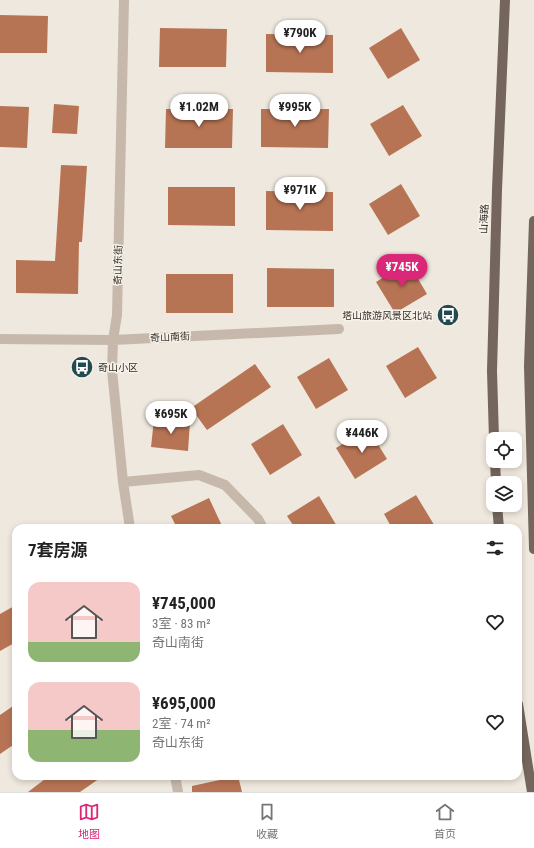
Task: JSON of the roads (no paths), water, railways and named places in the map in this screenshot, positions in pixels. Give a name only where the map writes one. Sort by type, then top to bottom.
[{"type":"main road","name":"山海路","points":[[494,432],[492,371],[497,190],[505,0]]},
{"type":"main road","points":[[534,221],[529,366],[534,549]]},
{"type":"main road","points":[[498,512],[499,524]]},
{"type":"main road","points":[[522,729],[532,792]]},
{"type":"street","name":"奇山东街","points":[[124,0],[117,315],[113,340],[112,370],[122,482],[129,524]]},
{"type":"street","name":"奇山南街","points":[[0,339],[113,340],[339,329]]},
{"type":"street","points":[[122,482],[198,475],[225,485],[258,519],[261,524]]},
{"type":"street","points":[[176,780],[178,792]]},
{"type":"place","name":"塔山旅游风景区北站","points":[[448,315]]},
{"type":"place","name":"奇山小区","points":[[82,367]]}]
